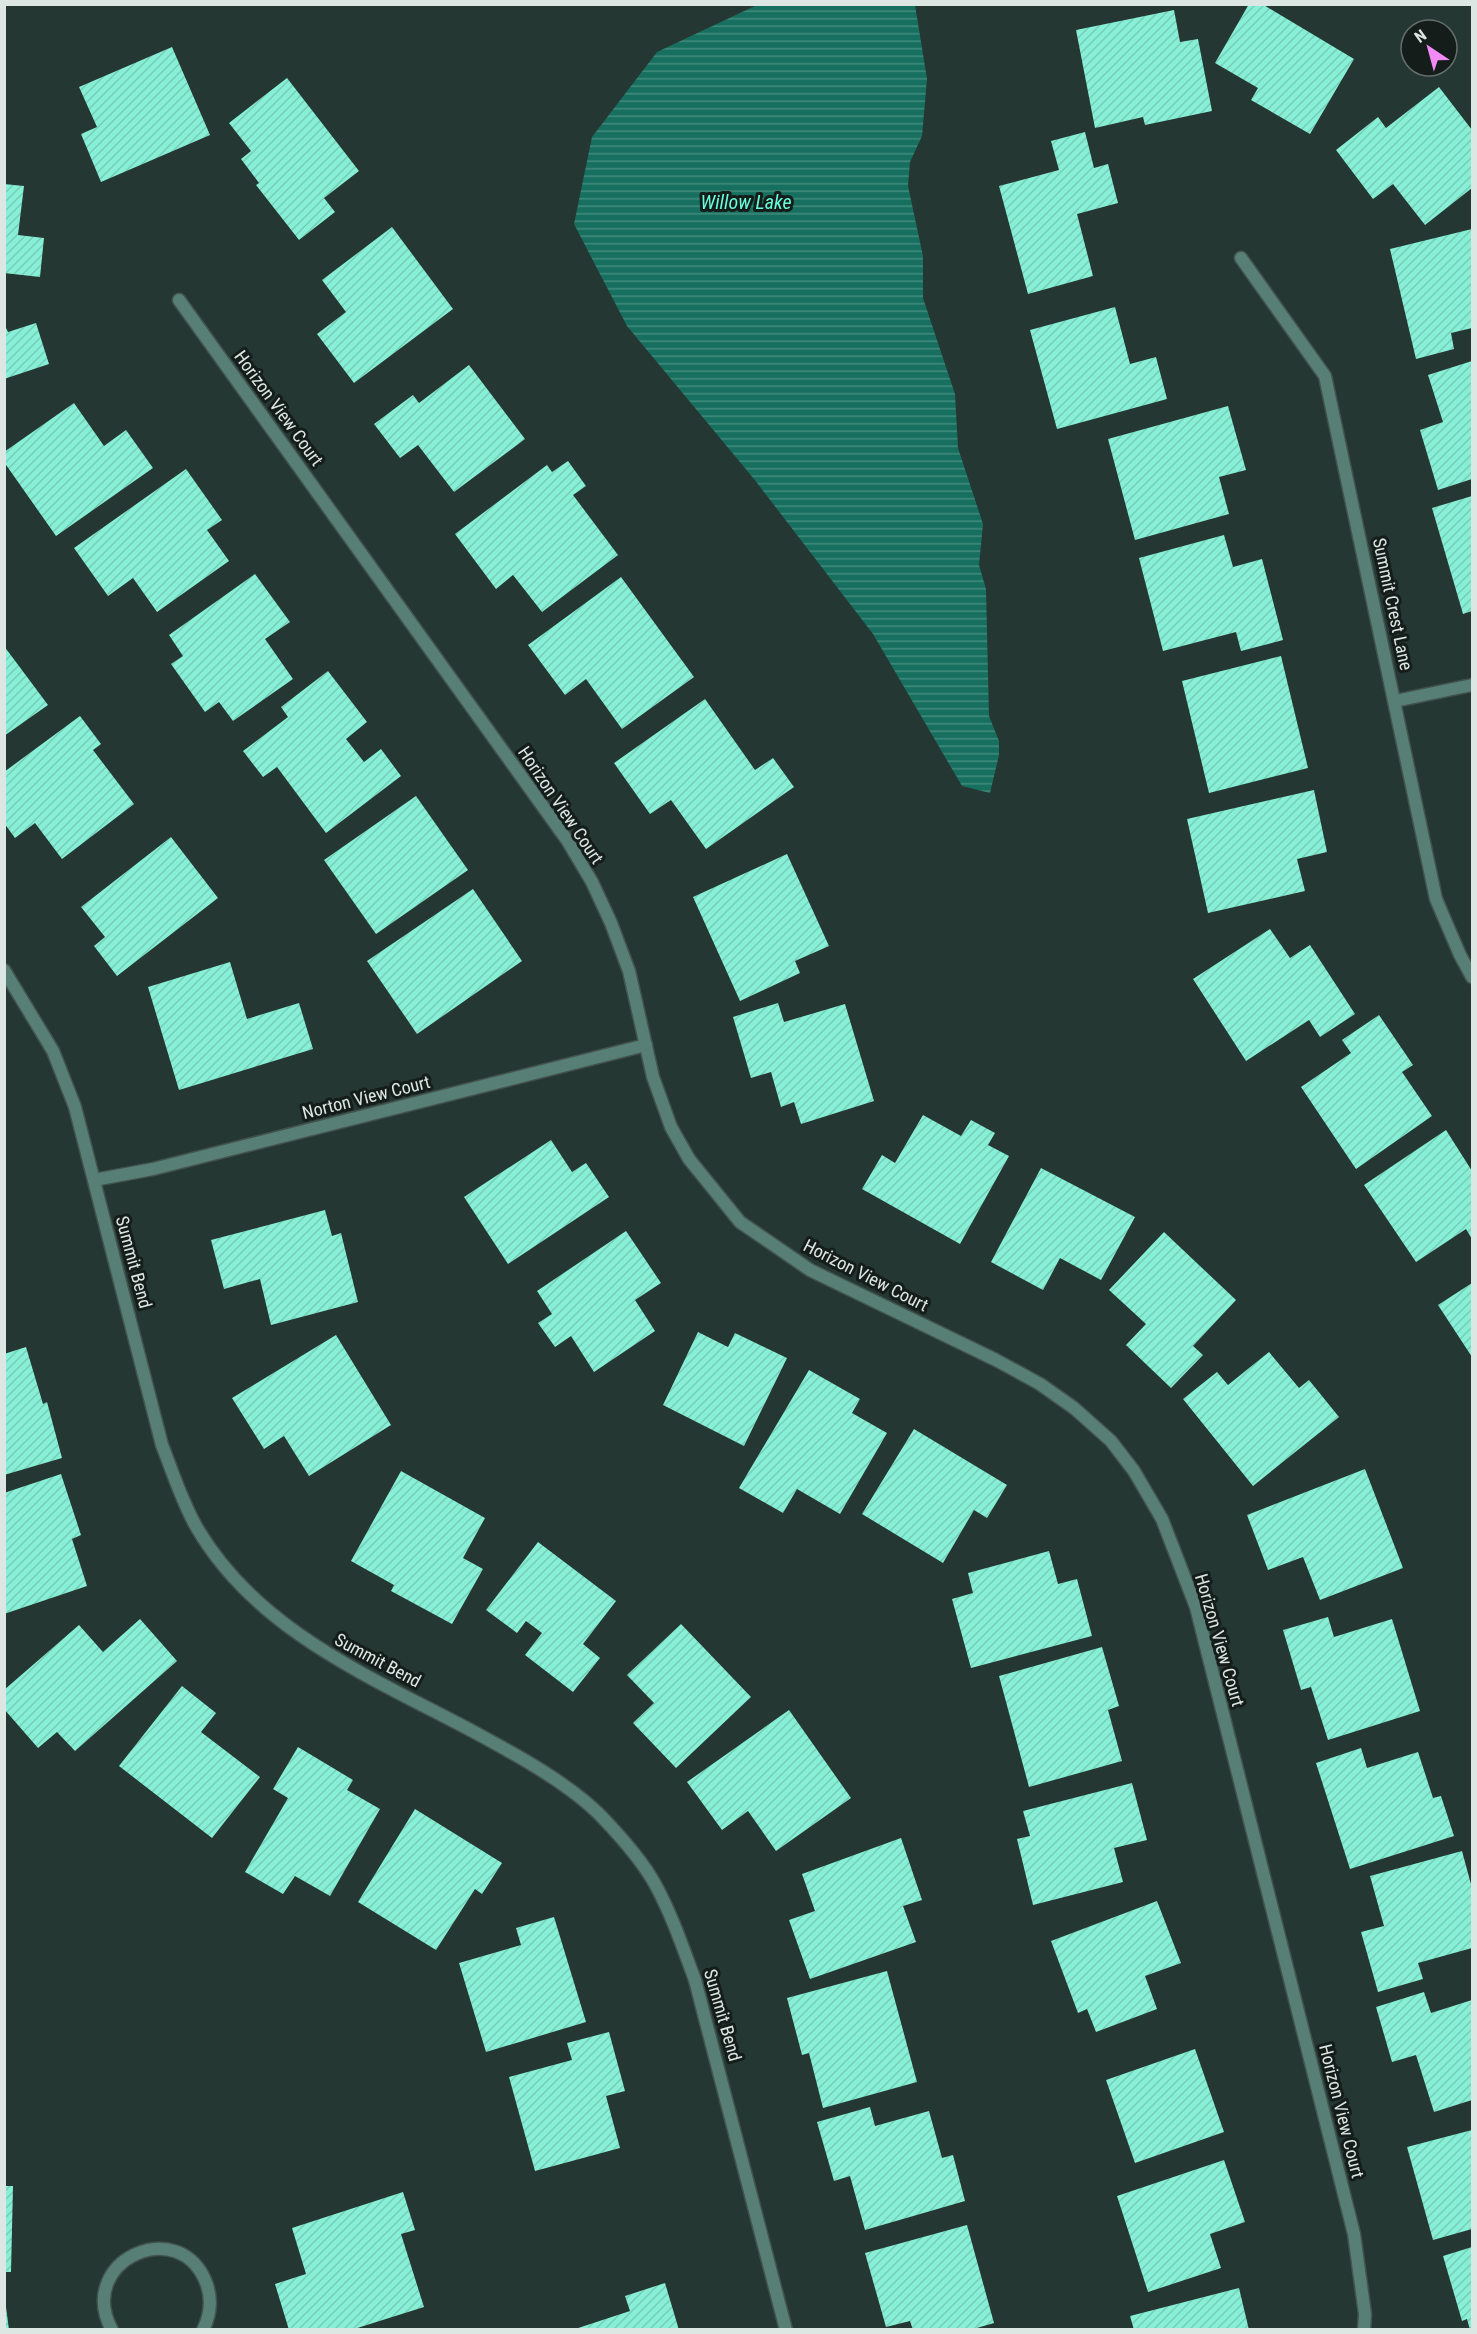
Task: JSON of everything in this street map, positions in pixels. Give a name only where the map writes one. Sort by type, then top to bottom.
[{"type":"street","name":"Summit Crest Lane","points":[[1241,258],[1325,376],[1436,899],[1460,954],[1473,977]]},
{"type":"street","name":"Horizon View Court","points":[[179,300],[567,840],[591,882],[629,971],[653,1077],[671,1127],[689,1159],[740,1222],[810,1270],[996,1360],[1040,1384],[1074,1408],[1111,1441],[1134,1471],[1162,1519],[1196,1607],[1354,2234],[1365,2314],[1364,2330]]},
{"type":"street","points":[[1395,701],[1473,685]]},
{"type":"street","name":"Summit Bend","points":[[4,970],[53,1051],[75,1107],[162,1445],[181,1495],[198,1529],[223,1564],[251,1595],[289,1628],[335,1659],[521,1756],[600,1815],[630,1849],[654,1882],[675,1925],[695,1980],[786,2330]]},
{"type":"street","name":"Norton View Court","points":[[94,1180],[153,1168],[646,1045]]},
{"type":"street","points":[[112,2330],[105,2317],[103,2297],[111,2275],[121,2262],[138,2252],[156,2248],[182,2254],[202,2272],[211,2296],[208,2320],[203,2330]]},
{"type":"water","name":"Willow Lake","points":[[757,5],[915,5],[927,79],[922,136],[910,162],[908,186],[923,256],[923,298],[955,394],[958,448],[983,524],[979,565],[986,589],[989,716],[999,741],[999,755],[990,793],[962,786],[873,634],[754,479],[627,326],[574,224],[592,137],[657,52]]},
{"type":"building","points":[[1249,4],[1262,4],[1354,59],[1310,134],[1251,100],[1258,88],[1215,63]]},
{"type":"building","points":[[1174,10],[1180,42],[1198,39],[1212,111],[1145,125],[1143,117],[1095,128],[1076,30]]},
{"type":"building","points":[[172,47],[210,135],[101,182],[81,134],[97,127],[79,87]]},
{"type":"building","points":[[287,78],[359,171],[324,198],[335,212],[299,240],[256,185],[259,183],[241,159],[251,151],[229,123]]},
{"type":"building","points":[[1439,87],[1472,130],[1472,188],[1425,225],[1393,184],[1373,199],[1336,150],[1378,117],[1386,128]]},
{"type":"building","points":[[1085,132],[1094,168],[1108,164],[1118,203],[1077,214],[1093,276],[1028,294],[999,186],[1059,170],[1051,141]]},
{"type":"building","points":[[4,184],[24,186],[18,235],[44,238],[40,277],[4,273]]},
{"type":"building","points":[[392,227],[453,309],[354,383],[317,334],[346,312],[322,280]]},
{"type":"building","points":[[1472,229],[1472,328],[1451,333],[1454,349],[1416,359],[1390,249]]},
{"type":"building","points":[[1115,307],[1130,364],[1156,357],[1167,399],[1057,429],[1030,330]]},
{"type":"building","points":[[36,323],[49,364],[4,379],[4,324],[8,332]]},
{"type":"building","points":[[1472,361],[1472,479],[1438,490],[1420,430],[1443,422],[1428,375]]},
{"type":"building","points":[[469,365],[525,439],[454,492],[418,445],[400,458],[374,424],[413,395],[419,403]]},
{"type":"building","points":[[74,403],[104,446],[126,430],[153,468],[56,536],[4,462],[4,452]]},
{"type":"building","points":[[1228,406],[1246,470],[1219,477],[1229,514],[1135,540],[1108,439]]},
{"type":"building","points":[[568,461],[586,486],[573,495],[618,555],[542,612],[513,575],[496,589],[455,534],[547,465],[552,472]]},
{"type":"building","points":[[186,469],[222,520],[207,530],[229,561],[157,612],[133,578],[108,596],[74,548]]},
{"type":"building","points":[[1472,496],[1472,611],[1463,614],[1432,508]]},
{"type":"building","points":[[1224,535],[1233,567],[1262,559],[1283,640],[1241,651],[1236,632],[1163,651],[1139,558]]},
{"type":"building","points":[[255,574],[290,622],[265,639],[293,679],[233,721],[219,702],[205,712],[171,664],[183,656],[169,635]]},
{"type":"building","points":[[621,577],[694,677],[622,729],[586,679],[565,695],[528,645]]},
{"type":"building","points":[[4,646],[48,705],[4,736]]},
{"type":"building","points":[[1281,656],[1308,768],[1209,793],[1182,681]]},
{"type":"building","points":[[328,671],[367,722],[346,739],[364,762],[381,749],[401,776],[326,833],[277,767],[263,777],[243,751],[288,717],[281,707]]},
{"type":"building","points":[[705,699],[755,770],[773,758],[794,787],[706,849],[671,800],[650,814],[614,763]]},
{"type":"building","points":[[80,716],[101,744],[93,750],[134,804],[62,859],[35,823],[15,838],[4,823],[4,772]]},
{"type":"building","points":[[1314,790],[1327,852],[1297,859],[1305,891],[1208,913],[1187,819]]},
{"type":"building","points":[[416,796],[468,870],[376,934],[324,860]]},
{"type":"building","points":[[171,837],[218,898],[117,976],[94,946],[105,937],[81,907]]},
{"type":"building","points":[[787,854],[829,946],[795,961],[800,973],[740,1001],[693,897]]},
{"type":"building","points":[[473,889],[522,961],[417,1034],[367,961]]},
{"type":"building","points":[[1270,929],[1290,958],[1310,945],[1355,1014],[1320,1037],[1309,1020],[1246,1061],[1193,979]]},
{"type":"building","points":[[230,962],[247,1019],[299,1003],[313,1049],[179,1090],[148,987]]},
{"type":"building","points":[[778,1003],[784,1022],[845,1004],[874,1101],[801,1124],[794,1102],[781,1107],[771,1072],[751,1078],[733,1017]]},
{"type":"building","points":[[1379,1015],[1413,1065],[1402,1072],[1432,1116],[1356,1169],[1301,1087],[1351,1053],[1342,1040]]},
{"type":"building","points":[[923,1115],[961,1136],[971,1120],[995,1133],[988,1145],[1009,1156],[960,1244],[862,1189],[882,1155],[895,1163]]},
{"type":"building","points":[[1446,1130],[1472,1171],[1472,1239],[1466,1229],[1416,1262],[1364,1185]]},
{"type":"building","points":[[551,1140],[572,1172],[586,1163],[609,1197],[508,1264],[464,1197]]},
{"type":"building","points":[[1041,1168],[1135,1217],[1101,1280],[1060,1258],[1043,1290],[991,1262]]},
{"type":"building","points":[[325,1210],[332,1236],[341,1233],[358,1302],[271,1325],[260,1279],[224,1289],[211,1240]]},
{"type":"building","points":[[626,1231],[661,1283],[635,1300],[655,1331],[594,1372],[571,1336],[555,1347],[538,1323],[552,1314],[537,1291]]},
{"type":"building","points":[[1164,1232],[1236,1300],[1193,1346],[1203,1355],[1171,1388],[1126,1345],[1146,1324],[1109,1290]]},
{"type":"building","points":[[1472,1283],[1472,1357],[1438,1305]]},
{"type":"building","points":[[698,1332],[728,1347],[735,1333],[787,1358],[744,1446],[663,1405]]},
{"type":"building","points":[[336,1335],[391,1425],[309,1476],[284,1436],[264,1449],[232,1398]]},
{"type":"building","points":[[26,1347],[43,1404],[47,1402],[62,1458],[4,1475],[4,1354]]},
{"type":"building","points":[[1269,1352],[1299,1388],[1309,1380],[1339,1417],[1253,1486],[1183,1399],[1217,1372],[1228,1385]]},
{"type":"building","points":[[809,1370],[860,1399],[852,1413],[887,1433],[840,1514],[797,1489],[783,1513],[739,1488]]},
{"type":"building","points":[[914,1429],[1007,1485],[987,1518],[974,1510],[943,1563],[862,1514]]},
{"type":"building","points":[[1365,1469],[1403,1568],[1320,1600],[1303,1557],[1268,1570],[1247,1515]]},
{"type":"building","points":[[401,1471],[485,1518],[463,1558],[483,1569],[452,1624],[391,1591],[394,1585],[351,1561]]},
{"type":"building","points":[[61,1474],[81,1535],[72,1539],[87,1586],[4,1614],[4,1493]]},
{"type":"building","points":[[538,1542],[616,1601],[583,1644],[600,1658],[573,1692],[525,1655],[542,1633],[526,1621],[517,1633],[486,1610]]},
{"type":"building","points":[[1049,1551],[1058,1584],[1077,1579],[1092,1636],[971,1668],[952,1599],[973,1593],[968,1573]]},
{"type":"building","points":[[1328,1617],[1334,1637],[1392,1619],[1420,1711],[1328,1740],[1311,1687],[1301,1690],[1283,1630]]},
{"type":"building","points":[[140,1619],[177,1661],[75,1751],[57,1732],[38,1748],[4,1709],[4,1690],[79,1625],[103,1652]]},
{"type":"building","points":[[681,1624],[751,1697],[676,1768],[633,1723],[654,1703],[627,1675]]},
{"type":"building","points":[[1102,1647],[1119,1706],[1108,1710],[1122,1761],[1029,1787],[999,1676]]},
{"type":"building","points":[[182,1686],[216,1713],[201,1732],[260,1777],[212,1838],[119,1766]]},
{"type":"building","points":[[789,1710],[851,1798],[776,1851],[748,1811],[722,1830],[687,1782]]},
{"type":"building","points":[[298,1747],[353,1780],[347,1790],[380,1809],[330,1896],[295,1876],[283,1894],[245,1872],[288,1798],[273,1789]]},
{"type":"building","points":[[1361,1748],[1367,1768],[1418,1752],[1433,1798],[1441,1796],[1454,1836],[1350,1869],[1316,1763]]},
{"type":"building","points":[[1132,1783],[1147,1840],[1114,1848],[1123,1882],[1033,1905],[1017,1839],[1030,1836],[1023,1811]]},
{"type":"building","points":[[415,1809],[502,1863],[482,1894],[475,1889],[436,1950],[358,1902]]},
{"type":"building","points":[[901,1838],[922,1900],[903,1906],[916,1942],[810,1979],[789,1920],[815,1911],[802,1874]]},
{"type":"building","points":[[1462,1851],[1472,1888],[1472,1948],[1418,1963],[1423,1979],[1378,1992],[1361,1932],[1384,1926],[1370,1876]]},
{"type":"building","points":[[1157,1901],[1181,1963],[1145,1976],[1157,2009],[1096,2032],[1087,2009],[1078,2013],[1051,1941]]},
{"type":"building","points":[[554,1917],[586,2022],[486,2052],[459,1963],[521,1945],[516,1928]]},
{"type":"building","points":[[887,1971],[917,2082],[823,2108],[809,2053],[802,2055],[787,1998]]},
{"type":"building","points":[[1424,1992],[1431,2013],[1472,2000],[1472,2100],[1434,2112],[1416,2055],[1392,2062],[1376,2007]]},
{"type":"building","points":[[609,2032],[625,2091],[606,2096],[620,2148],[535,2171],[509,2077],[572,2060],[567,2043]]},
{"type":"building","points":[[1195,2049],[1224,2132],[1135,2163],[1106,2080]]},
{"type":"building","points":[[870,2107],[875,2126],[929,2111],[942,2158],[953,2155],[965,2201],[865,2230],[850,2176],[834,2181],[817,2122]]},
{"type":"building","points":[[1472,2130],[1472,2229],[1433,2240],[1407,2147]]},
{"type":"building","points":[[1224,2160],[1245,2222],[1210,2234],[1221,2268],[1148,2292],[1117,2196]]},
{"type":"building","points":[[4,2186],[13,2186],[11,2272],[4,2272]]},
{"type":"building","points":[[403,2192],[415,2230],[401,2234],[424,2307],[351,2330],[289,2330],[275,2284],[306,2274],[292,2228]]},
{"type":"building","points":[[967,2225],[994,2323],[970,2330],[913,2330],[910,2321],[886,2327],[865,2253]]},
{"type":"building","points":[[1472,2247],[1472,2330],[1470,2330],[1467,2319],[1462,2321],[1443,2256]]},
{"type":"building","points":[[665,2283],[679,2330],[572,2330],[630,2311],[625,2296]]},
{"type":"building","points":[[1239,2288],[1249,2330],[1134,2330],[1130,2316]]},
{"type":"building","points":[[4,2307],[6,2307],[9,2330],[4,2330]]}]
